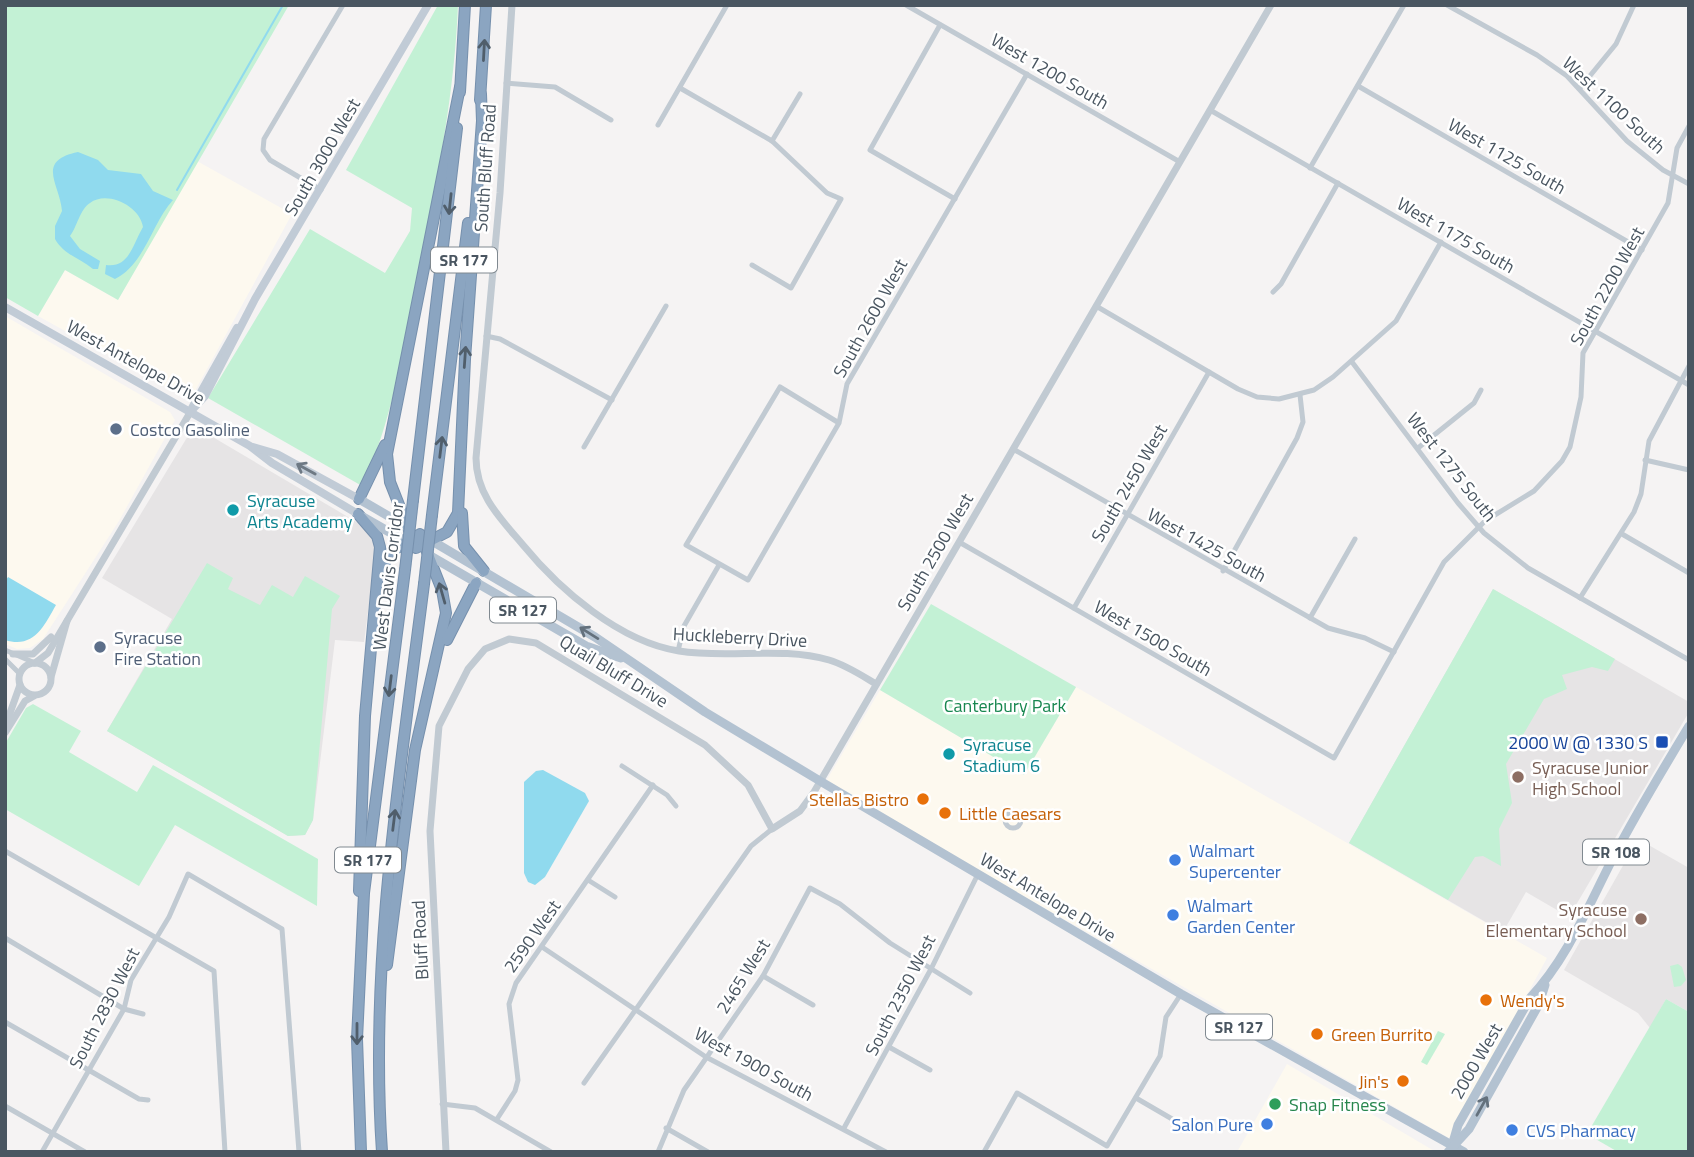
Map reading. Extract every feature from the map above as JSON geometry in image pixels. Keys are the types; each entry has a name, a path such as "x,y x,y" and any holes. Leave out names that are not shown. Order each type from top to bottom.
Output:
{"highway":[{"name":"West Davis Corridor","path":"361,1152 358,1002 364,893 442,268 460,88 465,5"},
{"name":"West Davis Corridor","path":"382,1152 379,1010 390,856 473,184 486,5"},
{"path":"359,499 378,464 390,431 460,88"},
{"path":"481,94 482,121 465,359 460,499 463,540 484,571"},
{"path":"379,1010 415,750 446,613 442,590 388,473 390,431"},
{"path":"378,579 385,558 453,526 460,499"},
{"path":"358,514 379,544 363,749 356,973 358,1002"},
{"path":"432,680 452,629 476,583"}],"main road":[{"name":"South 3000 West","path":"191,411 198,392 242,323 428,5"},
{"name":"West Antelope Drive","path":"5,307 191,411 358,514 484,571 585,630 622,658 820,781 1450,1149 1464,1152"},
{"name":"West Antelope Drive","path":"250,446 277,454 359,499 476,583 586,646 622,658"},
{"name":"2000 West","path":"1450,1149 1469,1129 1539,1004 1547,981 1621,843 1689,726"}],"street":[{"path":"321,190 270,160 262,150 264,139 343,5"},
{"name":"South Bluff Road","path":"476,458 500,193 512,5"},
{"path":"659,125 727,5"},
{"name":"West 1200 South","path":"906,5 1180,162"},
{"name":"South 2500 West","path":"584,1083 751,846 800,811 820,781 1271,5"},
{"path":"1310,167 1404,5"},
{"name":"West 1100 South","path":"1447,5 1537,55 1580,88 1627,141 1689,184"},
{"path":"1580,88 1616,44 1634,5"},
{"path":"940,25 870,150 955,199"},
{"name":"South 2600 West","path":"719,565 748,580 839,423 847,384 1027,74"},
{"path":"506,83 555,87 611,120"},
{"name":"West 1125 South","path":"1357,86 1642,250"},
{"path":"680,88 772,141 827,193 841,200 791,288 752,265"},
{"path":"772,141 800,94"},
{"name":"West 1175 South","path":"1210,110 1689,385"},
{"name":"South 2200 West","path":"1334,758 1444,562 1479,526 1534,491 1562,461 1575,431 1581,397 1583,353 1668,203 1677,148 1689,126"},
{"path":"1273,292 1281,284 1338,183"},
{"path":"1096,306 1257,397 1279,400 1314,390 1352,362 1395,321 1441,242"},
{"path":"584,447 666,306"},
{"path":"486,336 506,342 612,400"},
{"name":"West 1275 South","path":"1352,362 1479,526 1528,568 1689,660"},
{"path":"1580,598 1622,534 1641,494 1649,441 1689,366"},
{"name":"South 2450 West","path":"1074,608 1209,372"},
{"path":"678,651 684,626 719,565 686,545 780,387 839,423"},
{"path":"1418,448 1474,403 1481,390"},
{"path":"1223,571 1297,438 1303,422 1300,396"},
{"name":"South 3000 West","path":"51,677 68,621 191,411"},
{"name":"West 1425 South","path":"1013,449 1223,571 1328,628 1366,638 1394,652"},
{"name":"Huckleberry Drive","path":"476,458 480,484 489,505 553,580 583,604 640,639 678,651 816,657 838,663 876,684"},
{"path":"1645,460 1689,470"},
{"path":"1622,534 1689,573"},
{"path":"1310,618 1355,539"},
{"name":"West 1500 South","path":"959,542 1334,758"},
{"name":"South 3000 West","path":"35,663 48,653 59,629 68,621"},
{"path":"8,654 24,656 39,651 59,629"},
{"name":"Quail Bluff Drive","path":"439,726 450,699 480,653 504,640 530,641 705,745 748,785 772,829"},
{"path":"5,733 25,701 49,687 51,677 47,668 8,654"},
{"path":"5,727 20,684 20,674 8,654"},
{"path":"20,674 26,666 35,663"},
{"path":"20,684 26,692 36,695"},
{"name":"Bluff Road","path":"439,726 430,831 446,1152"},
{"path":"622,766 653,785 676,806"},
{"name":"2590 West","path":"496,1119 515,1091 518,1080 511,993 653,785"},
{"path":"5,851 214,971 225,1152"},
{"name":"South 2830 West","path":"42,1152 124,1009 131,980 188,874 282,929 299,1152"},
{"name":"South 2350 West","path":"844,1128 931,969 978,874"},
{"path":"588,880 615,897"},
{"name":"2465 West","path":"658,1152 684,1090 763,976 810,888 840,904 890,943 931,969"},
{"path":"5,938 124,1009 143,1014"},
{"name":"West 1900 South","path":"542,947 706,1057 886,1152"},
{"path":"931,969 970,993"},
{"path":"763,976 813,1005"},
{"path":"984,1152 1017,1093 1107,1146 1160,1056 1166,1017 1181,994"},
{"path":"5,1022 139,1099 148,1100"},
{"path":"889,1047 930,1070"},
{"path":"1136,1098 1191,1130"},
{"path":"442,1104 463,1104 496,1119 551,1152"},
{"path":"5,1106 85,1152"},
{"path":"666,1128 708,1152"}],"shaded area":[{"path":"197,161 292,214 190,400 38,316 65,270 118,300"},
{"path":"5,316 170,412 175,420 119,521 43,639 30,648 17,649 5,644"},
{"path":"194,426 365,527 373,536 376,551 364,642 335,640 313,820 305,835 288,836 107,731 172,619 102,578"},
{"name":"Syracuse Junior High School","path":"1493,589 1689,702 1689,712 1569,917 1526,892 1503,932 1349,843"},
{"path":"1076,687 1547,958 1449,1138 825,783 880,690 1024,775"},
{"name":"Syracuse Elementary School","path":"1638,839 1689,868 1689,1012 1666,999 1650,1028 1638,1013 1564,970"},
{"path":"1287,1064 1436,1152 1237,1152"}],"green space":[{"path":"5,5 289,5 118,300 65,270 38,316 5,297"},
{"path":"438,5 458,5 443,146 395,387 381,437 362,486 208,398 310,229 385,273 410,231 412,208 346,170"},
{"path":"207,563 233,578 228,589 260,605 272,585 293,597 305,576 340,596 332,609 313,820 305,835 288,836 107,731"},
{"path":"1493,589 1615,659 1608,671 1592,667 1562,675 1567,689 1544,699 1506,764 1512,803 1499,829 1501,866 1483,856 1475,857 1448,900 1349,843"},
{"name":"Canterbury Park","path":"931,604 1076,687 1024,775 880,690"},
{"path":"33,704 81,731 69,752 137,792 153,765 318,859 317,906 175,825 139,886 5,809 5,744 26,708"},
{"path":"1678,964 1682,967 1686,980 1681,986 1674,987 1670,966"},
{"path":"1666,999 1689,1012 1689,1152 1618,1152 1587,1134"},
{"path":"1438,1031 1445,1034 1427,1065 1421,1062"}],"water":[{"path":"78,152 98,160 108,170 141,174 153,191 173,200 134,264 115,279 105,274 106,265 114,265 125,259 143,227 136,213 122,202 105,198 90,203 70,236 80,249 100,261 98,269 93,269 68,253 55,239 55,226 62,211 53,175 54,168 57,161"},
{"path":"8,577 56,605 37,634 24,641 5,640 5,582"},
{"path":"543,770 585,793 589,801 545,877 535,885 528,882 524,873 524,782 536,771"}],"waterway":[{"path":"177,190 283,5"}],"place":[{"name":"Costco Gasoline","path":"116,429"},
{"name":"Syracuse Arts Academy","path":"233,510"},
{"name":"Syracuse Fire Station","path":"100,647"},
{"name":"2000 W @ 1330 S","path":"1662,742"},
{"name":"Syracuse Stadium 6","path":"949,754"},
{"name":"Syracuse Junior High School","path":"1518,777"},
{"name":"Stellas Bistro","path":"923,799"},
{"name":"Little Caesars","path":"945,813"},
{"name":"Walmart Supercenter","path":"1175,860"},
{"name":"Walmart Garden Center","path":"1173,915"},
{"name":"Syracuse Elementary School","path":"1641,919"},
{"name":"Wendy's","path":"1486,1000"},
{"name":"Green Burrito","path":"1317,1034"},
{"name":"Jin's","path":"1403,1081"},
{"name":"Snap Fitness","path":"1275,1104"},
{"name":"Salon Pure","path":"1267,1124"},
{"name":"CVS Pharmacy","path":"1512,1130"}]}
